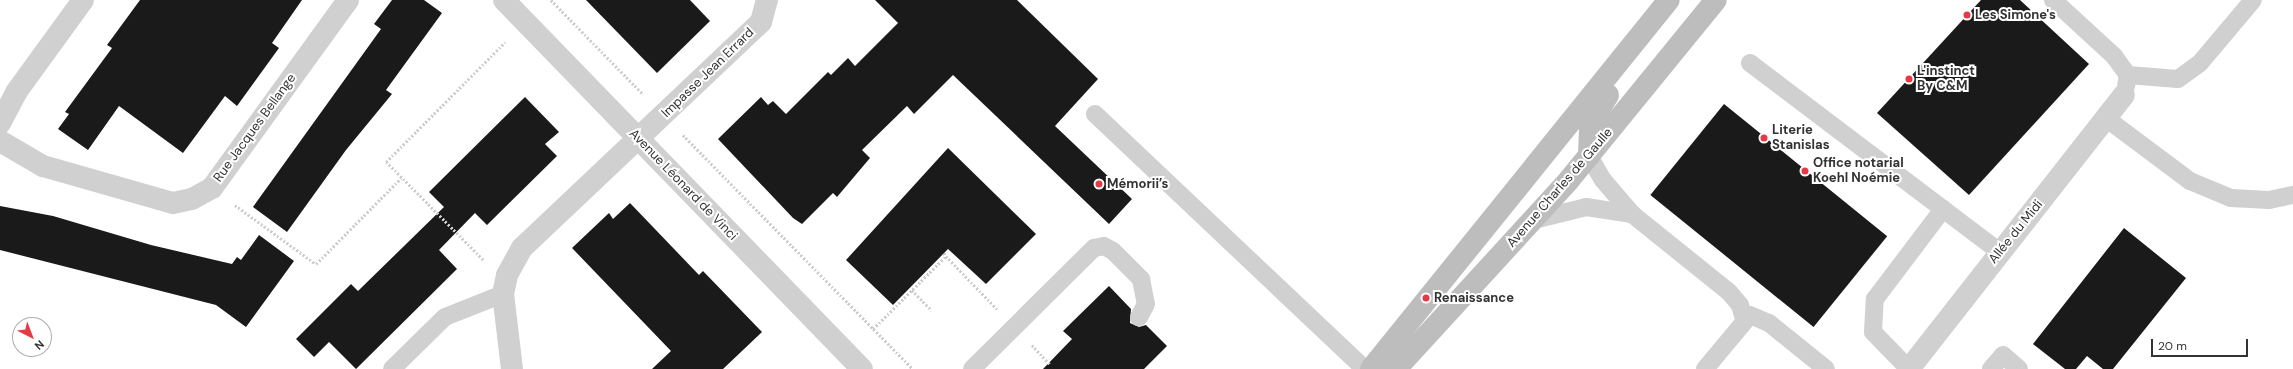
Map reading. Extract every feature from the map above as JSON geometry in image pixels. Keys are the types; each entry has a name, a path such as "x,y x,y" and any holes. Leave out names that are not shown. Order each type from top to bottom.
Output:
{"main road":[{"path":"1371,369 1669,0"},
{"path":"1589,156 1590,124 1600,105 1669,21 1674,0"},
{"name":"Avenue Charles de Gaulle","path":"1396,369 1534,220 1589,156 1716,0"}],"street":[{"path":"0,123 17,91 83,0"},
{"name":"Rue Jacques Bellange","path":"0,141 43,166 172,203 192,199 212,188 348,0"},
{"name":"Avenue Léonard de Vinci","path":"504,0 862,369"},
{"name":"Impasse Jean Errard","path":"505,284 522,248 639,140 761,22 767,0"},
{"name":"Allée du Midi","path":"1909,369 2000,252 2107,119 2126,85"},
{"path":"505,284 512,369"}],"lane":[{"path":"2053,0 2114,56 2126,85 2178,79 2200,63 2253,0"},
{"path":"1750,63 2000,252"},
{"path":"1095,114 1365,369"},
{"path":"2107,119 2190,181 2231,198 2269,200 2293,194"},
{"path":"1589,156 1603,180 1632,214 1729,292 1740,305 1744,319"},
{"path":"1534,220 1586,207 1632,214"},
{"path":"1909,369 1873,332 1875,299 1943,209"},
{"path":"972,369 1094,248 1104,246 1141,279 1146,304 1138,317"},
{"path":"392,369 446,316 505,284"},
{"path":"1705,369 1744,319 1750,315 1760,318 1826,369"},
{"path":"1991,369 2002,355 2020,369"}],"path":[{"path":"551,0 912,369"},
{"path":"505,284 386,162 498,46 530,28"},
{"path":"212,188 316,264 401,178"},
{"path":"944,253 1050,364"},
{"path":"873,329 946,256"},
{"path":"912,290 931,310"}],"building":[{"path":"140,0 302,0 272,43 279,48 237,106 225,96 183,153 119,106 88,150 58,129 69,114 65,112 112,48 107,45"},
{"path":"392,0 424,0 442,13 386,90 392,94 346,150 287,232 253,207 381,29 374,24"},
{"path":"586,0 690,0 710,21 657,73"},
{"path":"875,0 1017,0 1098,79 1055,126 1132,199 1109,224 953,75 914,114 907,106 862,150 870,158 837,197 833,193 802,224 793,218 718,139 761,97 768,105 773,101 786,114 828,72 831,75 848,58 855,66 898,23"},
{"path":"1981,0 2020,0 2089,64 1969,195 1877,113"},
{"path":"525,97 559,132 545,144 557,156 487,225 475,213 439,250 457,269 356,369 329,342 314,357 296,339 351,284 358,291 444,207 429,192"},
{"path":"1724,104 1887,236 1814,327 1650,195"},
{"path":"948,148 1036,234 986,284 948,249 893,305 846,260"},
{"path":"630,203 699,275 703,271 762,332 723,369 652,369 671,351 572,248 609,213 613,219"},
{"path":"0,206 53,216 151,245 232,264 237,257 241,260 259,235 294,261 246,327 216,305 0,250"},
{"path":"2124,228 2186,278 2113,369 2103,369 2087,356 2076,369 2065,369 2033,344"},
{"path":"1109,286 1131,309 1130,323 1139,327 1146,325 1167,346 1144,369 1043,369 1072,339 1063,331"}],"place":[{"name":"Les Simone's","path":"1967,15"},
{"name":"L'instinct By C&M","path":"1909,79"},
{"name":"Literie Stanislas","path":"1764,138"},
{"name":"Office notarial Koehl Noémie","path":"1805,171"},
{"name":"Mémorii’s","path":"1099,184"},
{"name":"Renaissance","path":"1426,298"}]}
